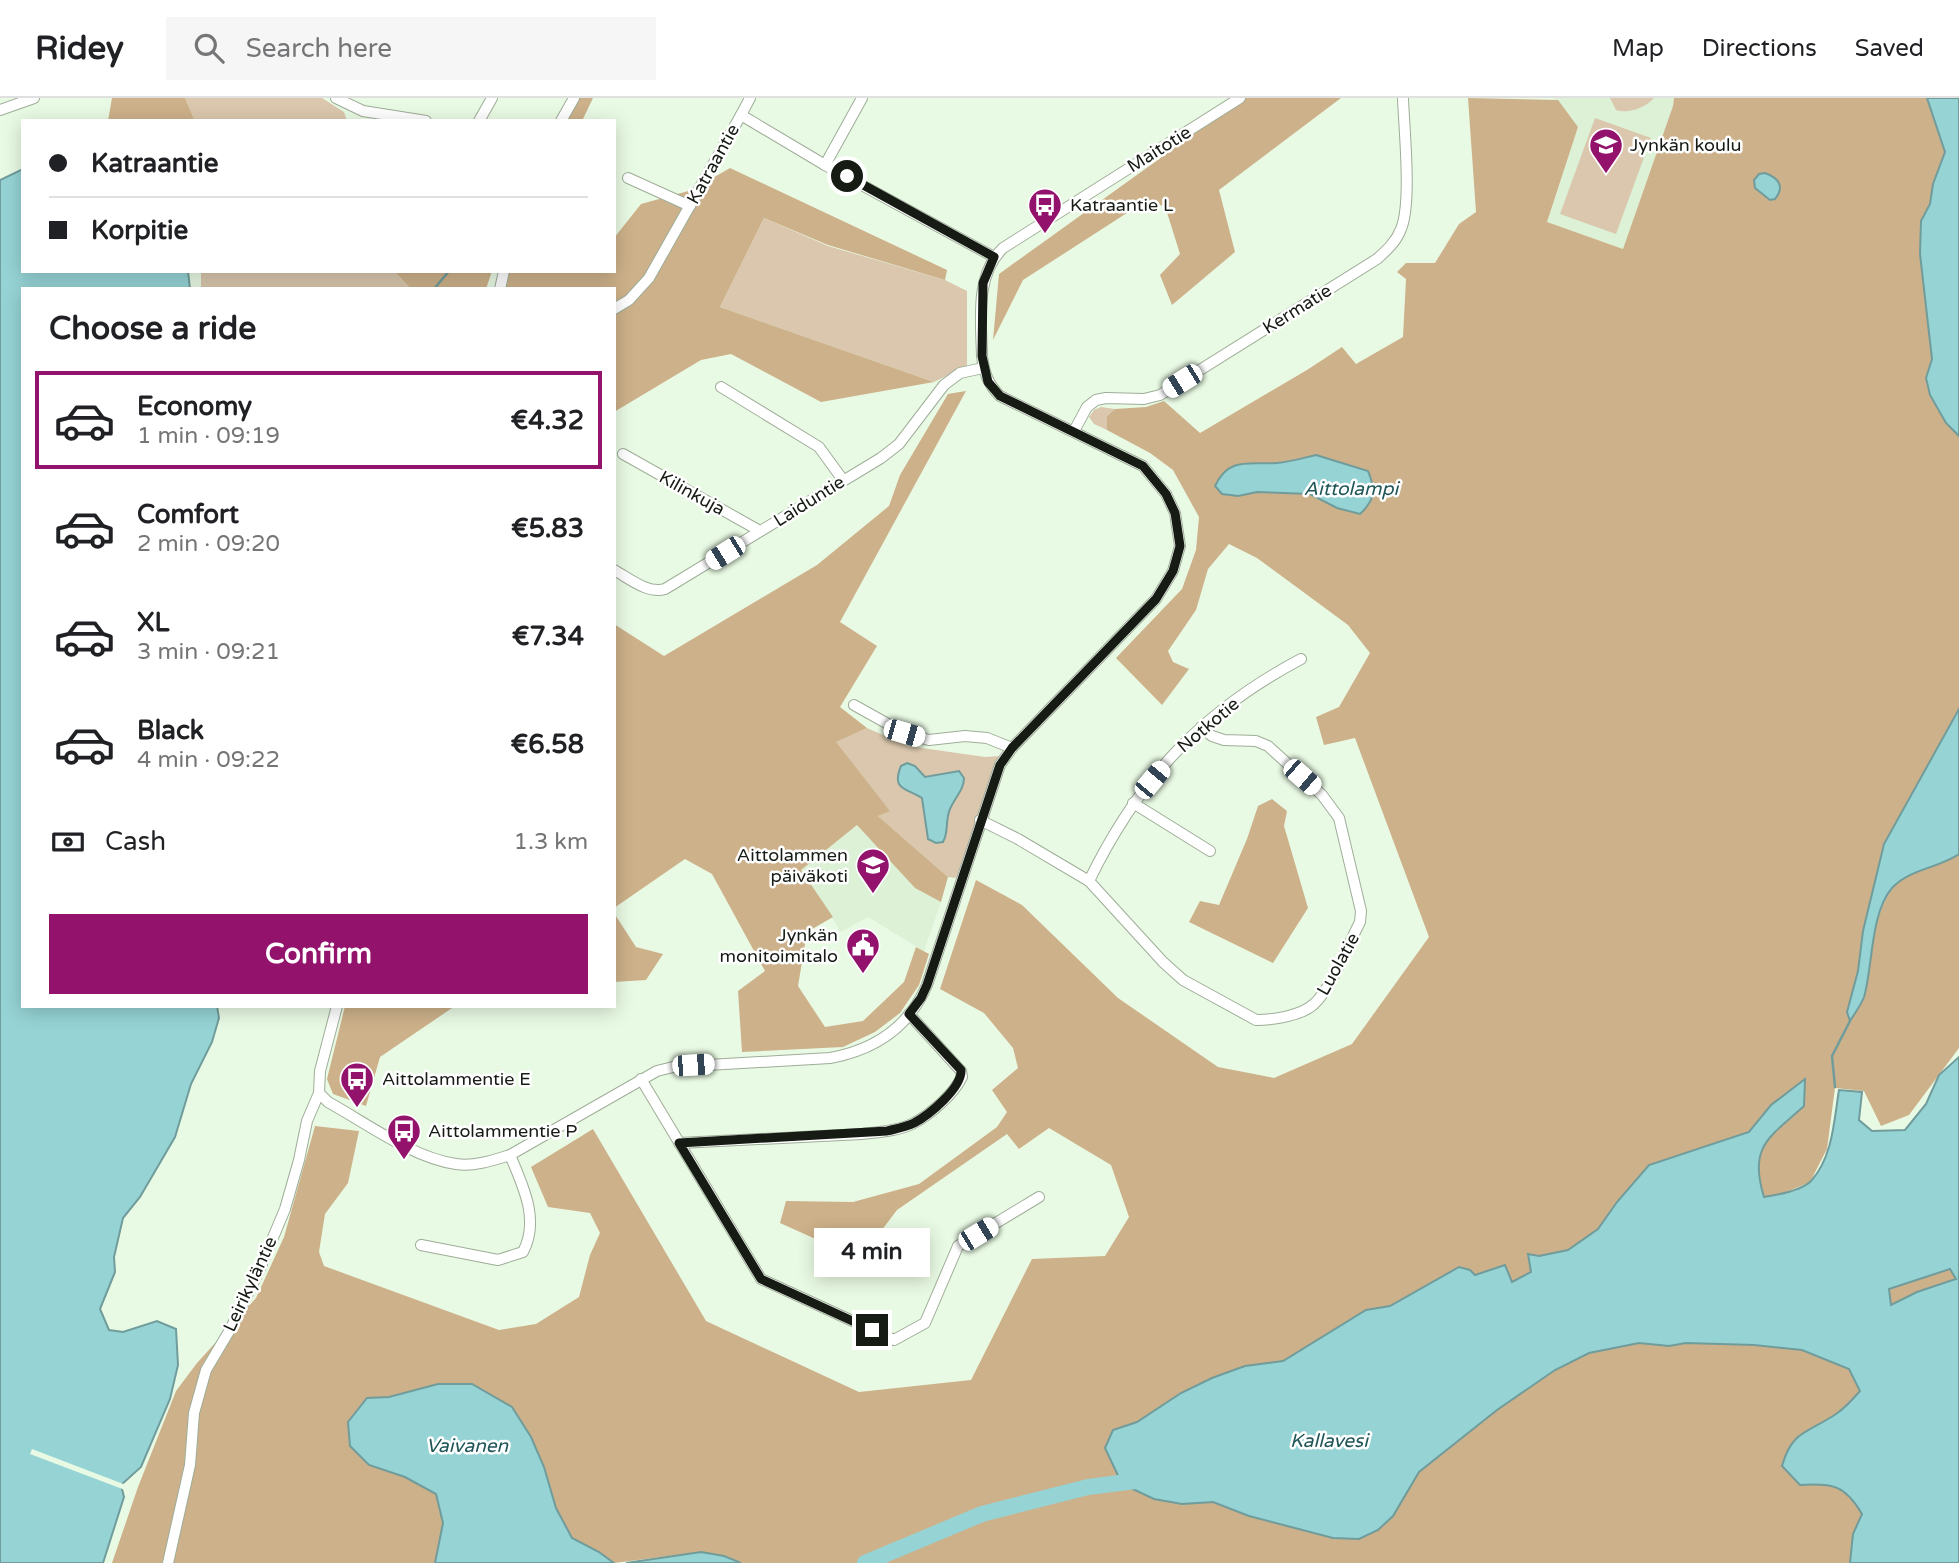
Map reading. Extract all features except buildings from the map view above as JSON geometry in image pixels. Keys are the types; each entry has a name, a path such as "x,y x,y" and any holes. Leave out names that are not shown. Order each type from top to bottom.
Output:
{"street":[{"path":"0,110 34,98"},
{"path":"480,119 492,98"},
{"path":"562,119 574,98"},
{"path":"741,115 750,98"},
{"path":"825,165 862,98"},
{"name":"Maitotie","path":"994,257 1003,248 1240,98"},
{"name":"Kermatie","path":"1074,431 1087,407 1096,400 1144,399 1160,395 1377,259 1392,246 1402,228 1406,203 1403,98"},
{"path":"341,99 363,111 413,119"},
{"name":"Katraantie","path":"616,308 629,300 649,278 741,115 825,165 994,257"},
{"path":"628,178 690,206"},
{"path":"319,1093 328,1102 409,1148 433,1158 458,1165 488,1162 510,1155 641,1079 673,1066 830,1058 854,1054 873,1046 909,1014 927,985 1000,765 1012,748 1156,599 1173,571 1180,546 1175,513 1166,494 1143,466 1000,396 988,382 983,368 981,320 983,283 994,257"},
{"name":"Laiduntie","path":"616,571 656,592 665,589 881,458 899,444 944,385 960,373 983,368"},
{"path":"721,387 819,447 843,480"},
{"name":"Kilinkuja","path":"623,454 760,531"},
{"name":"Notkotie","path":"1089,881 1108,843 1133,803 1179,747 1223,708 1301,659"},
{"path":"853,705 904,733 929,740 965,736 987,738 1012,748"},
{"name":"Luolatie","path":"980,820 1089,881 1163,962 1183,980 1256,1020 1267,1020 1307,1010 1317,1002 1360,922 1361,911 1339,818 1322,795 1268,746 1256,741 1224,740 1212,736 1201,727"},
{"path":"1133,803 1210,851"},
{"name":"Leirikyläntie","path":"168,1563 190,1465 194,1413 206,1370 260,1271 285,1209 307,1121 319,1093 320,1070 336,1008"},
{"path":"679,1143 887,1131 912,1124 938,1105 962,1077 961,1070 909,1014"},
{"path":"641,1079 761,1279 894,1340 925,1323 958,1246 1039,1197"},
{"path":"421,1245 498,1260 523,1252 529,1242 531,1220 528,1199 510,1155"}],"shaded area":[{"path":"112,98 185,98 194,119 108,119"},
{"path":"185,98 322,98 344,112 346,119 194,119"},
{"path":"577,98 593,98 583,119 565,119"},
{"path":"1244,98 1341,98 1219,190 1235,252 1172,305 1160,275 1180,254 1165,206 1144,202 1023,280 993,340 999,274"},
{"path":"1468,98 1558,100 1578,127 1547,222 1623,249 1674,98 1927,98 1945,152 1933,184 1930,204 1921,221 1920,254 1932,359 1926,378 1946,423 1959,436 1959,709 1884,844 1847,1012 1863,1000 1880,914 1896,885 1908,875 1959,854 1959,1048 1909,1115 1881,1126 1864,1091 1835,1088 1827,1149 1810,1182 1782,1194 1763,1198 1757,1171 1764,1143 1804,1106 1805,1080 1771,1105 1749,1132 1649,1165 1598,1229 1568,1250 1539,1256 1531,1272 1511,1282 1505,1266 1474,1276 1459,1267 1390,1306 1365,1310 1283,1361 1245,1366 1212,1378 1181,1393 1137,1422 1113,1430 1182,1504 1213,1502 1249,1516 1333,1538 1359,1539 1393,1516 1419,1472 1497,1410 1555,1370 1589,1353 1639,1343 1669,1346 1686,1343 1754,1345 1802,1350 1849,1369 1860,1391 1839,1412 1796,1438 1782,1466 1800,1485 1837,1488 1856,1504 1862,1514 1853,1534 1850,1563 741,1563 724,1556 701,1552 614,1563 572,1538 556,1508 544,1467 472,1384 438,1384 389,1397 367,1398 369,1464 405,1477 436,1494 443,1523 435,1563 112,1563 138,1487 176,1391 197,1363 256,1298 284,1237 315,1126 359,1131 348,1183 325,1214 319,1252 324,1266 499,1330 536,1324 579,1297 590,1255 600,1233 590,1213 548,1207 531,1167 593,1129 706,1321 859,1392 971,1380 1032,1259 1105,1256 1129,1217 1111,1165 1049,1128 1019,1149 1007,1134 897,1210 860,1259 780,1223 786,1201 853,1202 919,1184 997,1127 1007,1112 992,1090 1018,1068 1013,1048 984,1013 940,989 976,880 1022,905 1118,998 1218,1067 1274,1078 1352,1044 1429,937 1355,738 1324,745 1316,717 1339,707 1370,653 1348,625 1257,558 1229,544 1208,569 1196,610 1168,651 1173,662 1189,669 1162,705 1116,658 1182,589 1196,550 1199,517 1173,470 1150,453 1107,430 1107,416 1115,409 1146,407 1164,401 1200,433 1342,347 1356,364 1403,337 1406,279 1397,272 1406,263 1435,263 1459,224 1476,212","holes":["1316,455 1368,471 1337,508 1310,494 1257,492 1254,463 1278,463"]},
{"name":"Jynkän koulu","path":"1554,98 1674,98 1623,249 1547,222 1578,127"},
{"path":"1610,98 1654,98 1641,107 1626,111 1616,110"},
{"path":"1595,118 1651,138 1616,234 1560,214"},
{"path":"730,168 947,270 945,280 828,245 764,218 720,307 934,382 821,402 731,354 701,360 616,411 616,287 503,287 506,273 616,273 616,235 641,204 692,190"},
{"path":"764,218 828,246 945,280 967,291 967,366 934,382 720,307"},
{"path":"201,273 396,273 409,287 201,287"},
{"path":"396,273 491,273 487,287 409,287"},
{"path":"966,391 840,622 877,646 840,707 867,728 836,742 890,811 878,816 948,877 941,902 915,888 857,825 801,870 833,917 807,932 798,986 825,1027 863,1021 904,982 916,947 929,954 919,985 900,1013 875,1032 843,1047 742,1052 738,991 765,971 712,874 685,859 616,907 616,625 664,656 817,565 889,506 900,475 948,394"},
{"path":"1101,407 1115,409 1107,416 1107,430 1094,424 1089,417 1094,410"},
{"path":"867,728 908,746 985,757 1000,756 956,878 948,877 878,816 889,810 835,742"},
{"path":"1272,799 1287,811 1284,826 1308,908 1273,963 1189,922 1200,901 1219,905 1258,806"},
{"name":"Aittolammen päiväkoti","path":"857,825 915,888 941,902 924,951 868,917 841,932 801,870"},
{"path":"616,916 636,947 663,954 646,980 616,982"},
{"path":"345,1008 452,1008 380,1057 366,1106 333,1094 327,1079"},
{"path":"1950,1269 1956,1279 1917,1292 1891,1305 1888,1289"}],"water":[{"path":"1927,98 1959,98 1959,436 1946,423 1930,395 1926,378 1932,359 1920,254 1921,221 1930,204 1933,184 1945,152"},
{"path":"21,170 21,273 188,273 190,287 21,287 21,1008 217,1008 219,1018 212,1042 191,1084 175,1137 140,1197 123,1218 114,1257 115,1272 100,1309 109,1330 123,1332 157,1321 176,1329 178,1365 170,1399 141,1467 121,1485 124,1497 103,1563 0,1563 0,180"},
{"path":"1765,173 1779,183 1780,191 1775,199 1770,200 1755,188 1754,180 1759,174"},
{"name":"Aittolampi","path":"1316,455 1368,471 1373,494 1360,514 1337,508 1310,494 1257,492 1238,496 1222,494 1215,486 1221,476 1234,466 1282,462"},
{"path":"1959,709 1959,854 1907,877 1892,888 1885,899 1876,926 1864,997 1850,1021 1847,1012 1884,844"},
{"path":"907,763 915,766 925,777 959,771 964,778 949,813 943,842 936,843 928,839 922,798 899,784 901,766"},
{"name":"Kallavesi","path":"1959,1057 1959,1563 1850,1563 1853,1534 1862,1514 1856,1504 1837,1488 1800,1485 1782,1466 1796,1439 1839,1412 1860,1391 1849,1369 1802,1350 1754,1345 1686,1343 1669,1346 1639,1343 1589,1353 1555,1370 1497,1410 1419,1472 1393,1516 1378,1530 1359,1539 1333,1538 1249,1516 1213,1502 1182,1504 1154,1499 1122,1484 1105,1448 1113,1430 1137,1422 1181,1393 1212,1378 1245,1366 1283,1361 1366,1310 1390,1306 1459,1267 1470,1270 1475,1275 1505,1265 1512,1282 1531,1272 1528,1254 1539,1256 1568,1250 1598,1229 1649,1165 1749,1132 1771,1105 1805,1079 1804,1106 1772,1135 1761,1154 1759,1166 1764,1197 1789,1192 1811,1181 1828,1150 1839,1090 1862,1092 1859,1120 1872,1131 1905,1130 1926,1104 1939,1075","holes":["1950,1269 1956,1279 1917,1292 1891,1305 1889,1289"]},
{"name":"Vaivanen","path":"438,1384 472,1384 512,1407 531,1437 544,1467 556,1508 572,1538 614,1563 435,1563 443,1523 436,1494 405,1477 369,1465 350,1446 348,1422 367,1398 389,1397"},
{"path":"701,1552 724,1556 741,1563 626,1563"}],"pier":[{"path":"32,1449 126,1485 125,1490 30,1454"}],"waterway":[{"path":"436,287 447,273"},
{"path":"1835,1087 1832,1056 1850,1021"},
{"path":"865,1563 982,1514 1088,1487 1143,1480"}],"place":[{"name":"Jynkän koulu","path":"1606,175"},
{"name":"Katraantie L","path":"1045,235"},
{"name":"Aittolammen päiväkoti","path":"873,895"},
{"name":"Jynkän monitoimitalo","path":"863,975"},
{"name":"Aittolammentie E","path":"357,1109"},
{"name":"Aittolammentie P","path":"404,1161"}],"route":[{"path":"847,176 994,257 983,283 981,320 983,368 988,382 1000,396 1143,466 1166,494 1175,513 1180,546 1173,571 1156,599 1012,748 1000,765 993,782 927,985 909,1014 961,1070 959,1083 938,1105 912,1124 887,1131 679,1143 761,1279 872,1330"}]}
